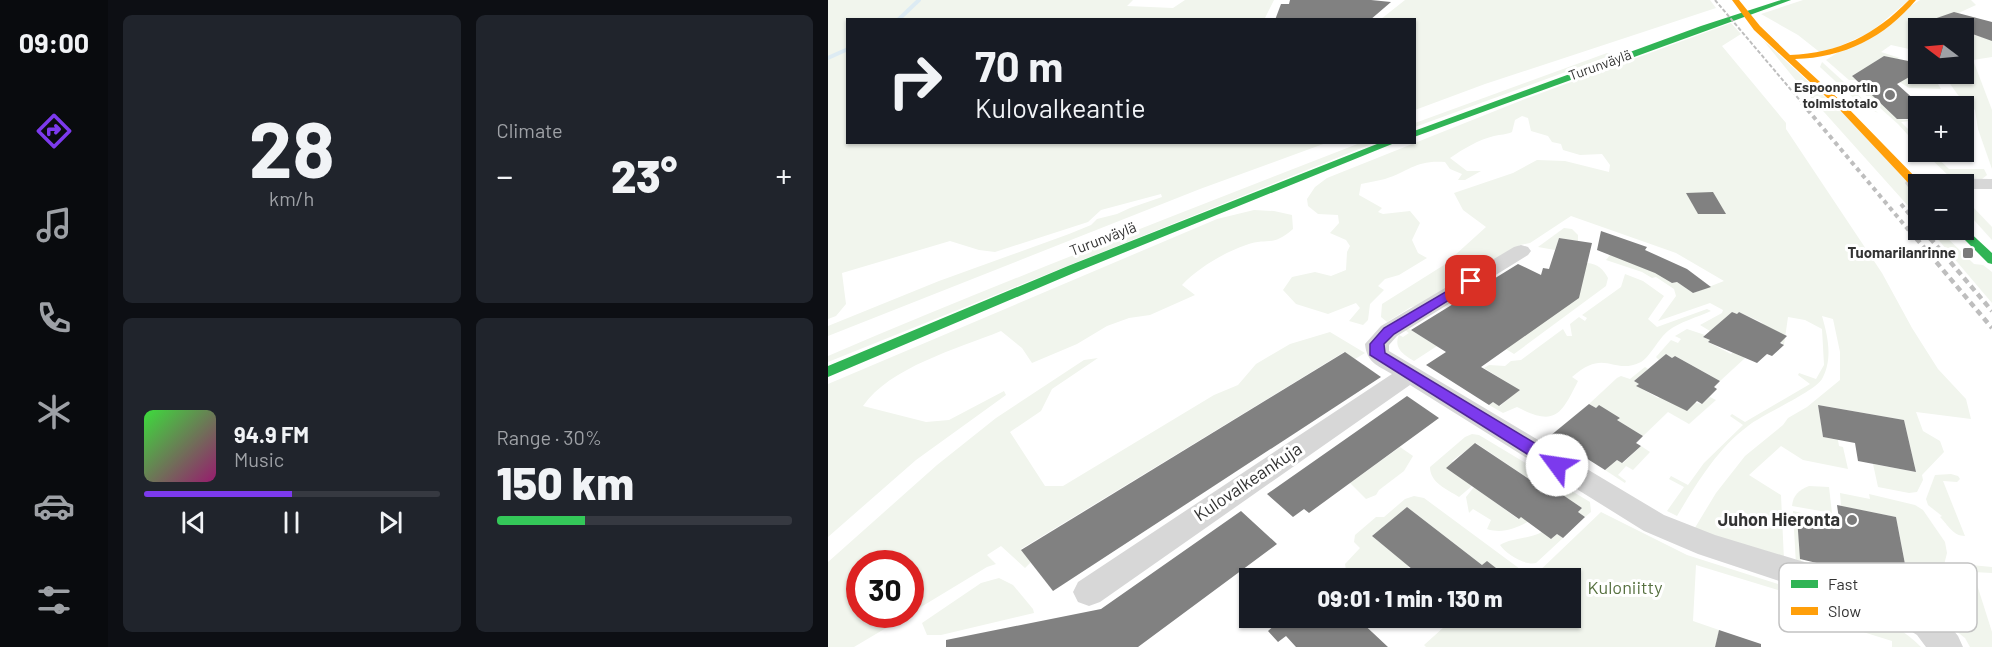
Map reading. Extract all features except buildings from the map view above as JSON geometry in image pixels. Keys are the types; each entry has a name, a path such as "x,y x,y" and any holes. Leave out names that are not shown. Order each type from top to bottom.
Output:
{"main road":[{"path":"1735,0 1754,21 1782,37 1806,57 1902,150"},
{"name":"Turunväylä","path":"1416,133 1700,23 1756,3 1788,0"},
{"path":"1790,57 1820,57 1848,48 1893,21 1913,0"},
{"path":"1754,21 1757,28 1917,174"},
{"name":"Turunväylä","path":"1564,64 1700,23"},
{"name":"Turunväylä","path":"828,372 1072,269 1387,144"},
{"path":"1974,230 1992,242"},
{"path":"1974,236 1992,260"}],"street":[{"path":"1974,183 1992,184"},
{"path":"1521,251 1381,338 1377,344 1378,355 1654,523 1709,545 1779,567"},
{"name":"Kulovalkeankuja","path":"1089,592 1408,375"},
{"path":"1934,632 1946,647"}],"green space":[{"path":"828,0 1133,0 1127,6 1173,8 1185,0 1274,0 1265,18 846,18 846,144 1323,144 1200,189 828,336 828,326 939,281 1069,234 1091,225 1097,219 1162,197 1161,194 1101,210 1088,222 995,252 979,250 950,241 842,273 846,304 836,316 828,319"},
{"path":"1405,0 1710,0 1716,8 1485,84 1416,110 1416,18 1382,18"},
{"path":"1803,0 1909,0 1871,32 1822,54 1798,35 1761,14"},
{"path":"1920,0 1971,0 1976,5 1948,18 1908,18 1908,49 1891,45 1881,52 1900,58 1884,56 1852,77 1861,80 1849,80 1826,60"},
{"path":"1731,23 1741,34 1722,46 1786,123 1786,129 1882,273 1938,369 1966,399 1971,419 1916,412 1923,431 1940,441 1944,452 1922,475 1923,480 1917,492 1909,493 1878,487 1873,464 1916,472 1904,420 1818,405 1823,437 1838,440 1839,446 1843,447 1848,469 1803,460 1781,446 1749,475 1781,495 1784,560 1693,531 1716,493 1745,456 1783,425 1788,418 1807,407 1840,380 1840,352 1833,319 1822,316 1828,340 1828,356 1822,379 1809,390 1755,421 1737,435 1708,467 1677,516 1667,511 1684,487 1669,479 1671,476 1688,485 1704,463 1743,425 1730,416 1732,414 1745,422 1810,384 1798,375 1799,373 1816,379 1824,365 1822,329 1805,320 1788,317 1784,345 1761,322 1739,312 1737,314 1732,312 1710,331 1700,325 1722,313 1723,310 1710,303 1658,321 1676,296 1674,289 1656,277 1652,278 1642,272 1606,260 1610,255 1651,268 1672,283 1677,282 1693,293 1724,281 1676,253 1571,216 1530,243 1520,245 1425,304 1411,307 1387,322 1381,317 1382,304 1444,265 1486,227 1463,210 1454,193 1513,173 1537,160 1565,161 1609,172 1610,165 1602,154 1580,155 1563,150 1561,144 1552,142 1548,136 1531,131 1528,118 1522,116 1515,120 1512,132 1482,140 1450,158 1467,171 1481,171 1465,180 1458,180 1462,174 1450,169 1445,162 1435,162 1419,164 1394,176 1361,184 1359,195 1382,208 1378,212 1383,214 1410,211 1420,223 1412,240 1418,253 1427,258 1399,275 1385,279 1378,286 1384,290 1370,304 1368,320 1363,325 1349,321 1360,308 1356,303 1328,314 1296,304 1283,290 1292,277 1315,272 1331,276 1346,270 1347,252 1350,246 1346,240 1330,233 1339,223 1338,215 1318,214 1308,206 1307,199 1315,187 1327,178 1525,99"},
{"path":"1974,35 1992,40 1992,57 1974,60"},
{"path":"1763,40 1849,119 1908,182 1908,206 1798,83"},
{"path":"1607,53 1612,55 1416,127 1416,123"},
{"path":"1822,62 1878,113 1859,103 1820,67"},
{"path":"1974,63 1992,110 1992,169 1978,129 1974,96 1958,95 1950,84 1974,84"},
{"path":"1902,78 1908,78 1908,84 1938,84 1941,89 1909,88 1898,81"},
{"path":"1851,82 1858,82 1907,119 1898,120 1908,120 1901,122 1908,129 1908,135"},
{"path":"1357,144 1372,144 828,362 828,356 1160,221"},
{"path":"1934,162 1942,162 1949,169 1984,169 1987,175 1982,179 1974,179 1974,174 1947,174"},
{"path":"1974,208 1992,227 1992,240 1974,220"},
{"path":"1254,210 1292,215 1293,229 1274,240 1237,248 1203,267 1182,285 1195,295 1150,315 1129,318 1107,326 1077,344 1032,363 1022,348 1001,331 945,352 890,380 863,406 926,422 949,420 1004,391 1006,395 916,460 828,537 828,384 1217,219"},
{"path":"1564,228 1572,229 1578,235 1578,241 1559,238 1555,250 1538,247"},
{"path":"1938,240 1949,240 1974,264 1983,265 1992,272 1992,303"},
{"path":"1587,263 1597,266 1604,272 1608,278 1606,286 1514,354 1501,346"},
{"path":"1625,274 1643,281 1664,296 1648,319 1657,327 1707,309 1711,311 1672,328 1641,362 1623,366 1601,363 1584,368 1572,377 1578,381 1567,402 1549,417 1530,413 1517,407 1503,413 1489,405 1493,402 1500,406 1519,390 1484,368 1489,365 1505,366 1511,361 1521,360 1563,329 1567,336 1572,336 1570,324 1579,317 1585,321 1587,318 1582,315 1621,287"},
{"path":"1409,329 1437,346 1414,361 1403,354 1397,344 1399,335 1403,337 1409,333 1405,330"},
{"path":"1687,329 1705,335 1703,337 1710,340 1708,342 1731,354 1733,352 1745,358 1720,381 1675,356 1672,358 1666,354 1659,360 1656,357 1671,340 1678,343 1681,339 1675,336"},
{"path":"1330,332 1365,353 1355,359 1344,352 1021,549 1031,562 1025,568 1001,546 987,555 996,564 987,567 924,605 924,550 846,550 846,628 886,628 854,647 828,647 828,562 937,465 996,418 1084,360 1098,358 1052,389 1041,411 1010,432 1045,486 1063,486 1214,395 1238,385 1256,364 1290,344"},
{"path":"1645,367 1648,369 1634,381 1639,384 1637,386 1658,398 1661,396 1702,404 1710,397 1716,400 1689,424 1668,412 1643,436 1617,420 1620,418 1599,406 1596,408 1589,404 1617,378 1621,376 1630,379"},
{"path":"1472,434 1479,435 1590,502 1591,512 1585,517 1578,512 1582,508 1561,494 1556,497 1476,443 1452,461 1472,486 1459,497 1445,488 1433,477 1430,467 1465,437"},
{"path":"1641,446 1650,452 1633,470 1626,466 1618,475 1626,481 1625,483 1605,470 1617,460 1623,463"},
{"path":"1400,447 1413,456 1404,471 1379,490 1376,495 1366,499 1350,483"},
{"path":"1951,474 1960,479 1957,482 1943,481 1965,536 1951,529 1940,517 1942,516 1928,505 1926,499 1935,475"},
{"path":"1809,486 1829,487 1832,513 1792,506 1797,493"},
{"path":"1474,487 1518,519 1527,512 1535,518 1518,527 1506,530 1487,529 1491,520 1473,509 1469,513 1466,497"},
{"path":"1840,493 1870,499 1869,494 1915,505 1923,510 1945,542 1947,553 1944,563 1905,563 1896,517 1841,506"},
{"name":"Kuloniitty","path":"1414,496 1424,498 1519,568 1488,568 1482,565 1407,507 1372,536 1409,566 1407,568 1346,568 1345,564 1360,548 1354,542 1355,535 1376,517 1384,517 1405,499"},
{"path":"1793,511 1833,520 1833,525 1797,517 1801,561 1810,563 1796,563"},
{"name":"Kuloniitty","path":"1601,512 1687,555 1778,584 1778,590 1696,565 1693,621 1719,630 1715,647 1426,647 1424,645 1443,628 1581,628 1581,568 1542,568"},
{"path":"1542,532 1551,539 1557,534 1563,538 1536,563 1527,563 1516,558 1500,545 1509,541"},
{"path":"1977,566 1992,567 1992,573 1977,572"},
{"path":"999,578 1013,585 1034,613 941,635 927,635 924,622 981,583"},
{"path":"1977,585 1992,632 1992,647 1970,647 1965,638 1957,632 1977,632"},
{"path":"1863,632 1903,632 1921,647 1892,647 1892,641"}],"waterway":[{"path":"900,18 919,0"},
{"path":"828,58 846,50"}],"railway":[{"path":"1715,0 1803,104"},
{"path":"1802,103 1908,229"},
{"path":"1901,204 1908,213"},
{"path":"1918,240 1992,328"},
{"path":"1932,240 1992,311"}],"traffic: fast":[{"path":"1416,133 1704,28 1788,0"},
{"path":"828,372 1072,269 1387,144"},
{"path":"1971,240 1992,260"}],"traffic: slow":[{"path":"1735,0 1757,28 1841,106 1908,176"},
{"path":"1789,57 1825,54 1857,43 1886,25 1913,0"}],"place":[{"name":"Espoonportin toimistotalo","path":"1890,95"},
{"name":"Tuomarilanrinne","path":"1968,253"},
{"name":"Juhon Hieronta","path":"1852,520"}],"route":[{"path":"1471,281 1389,331 1377,344 1378,355 1557,465"}]}
